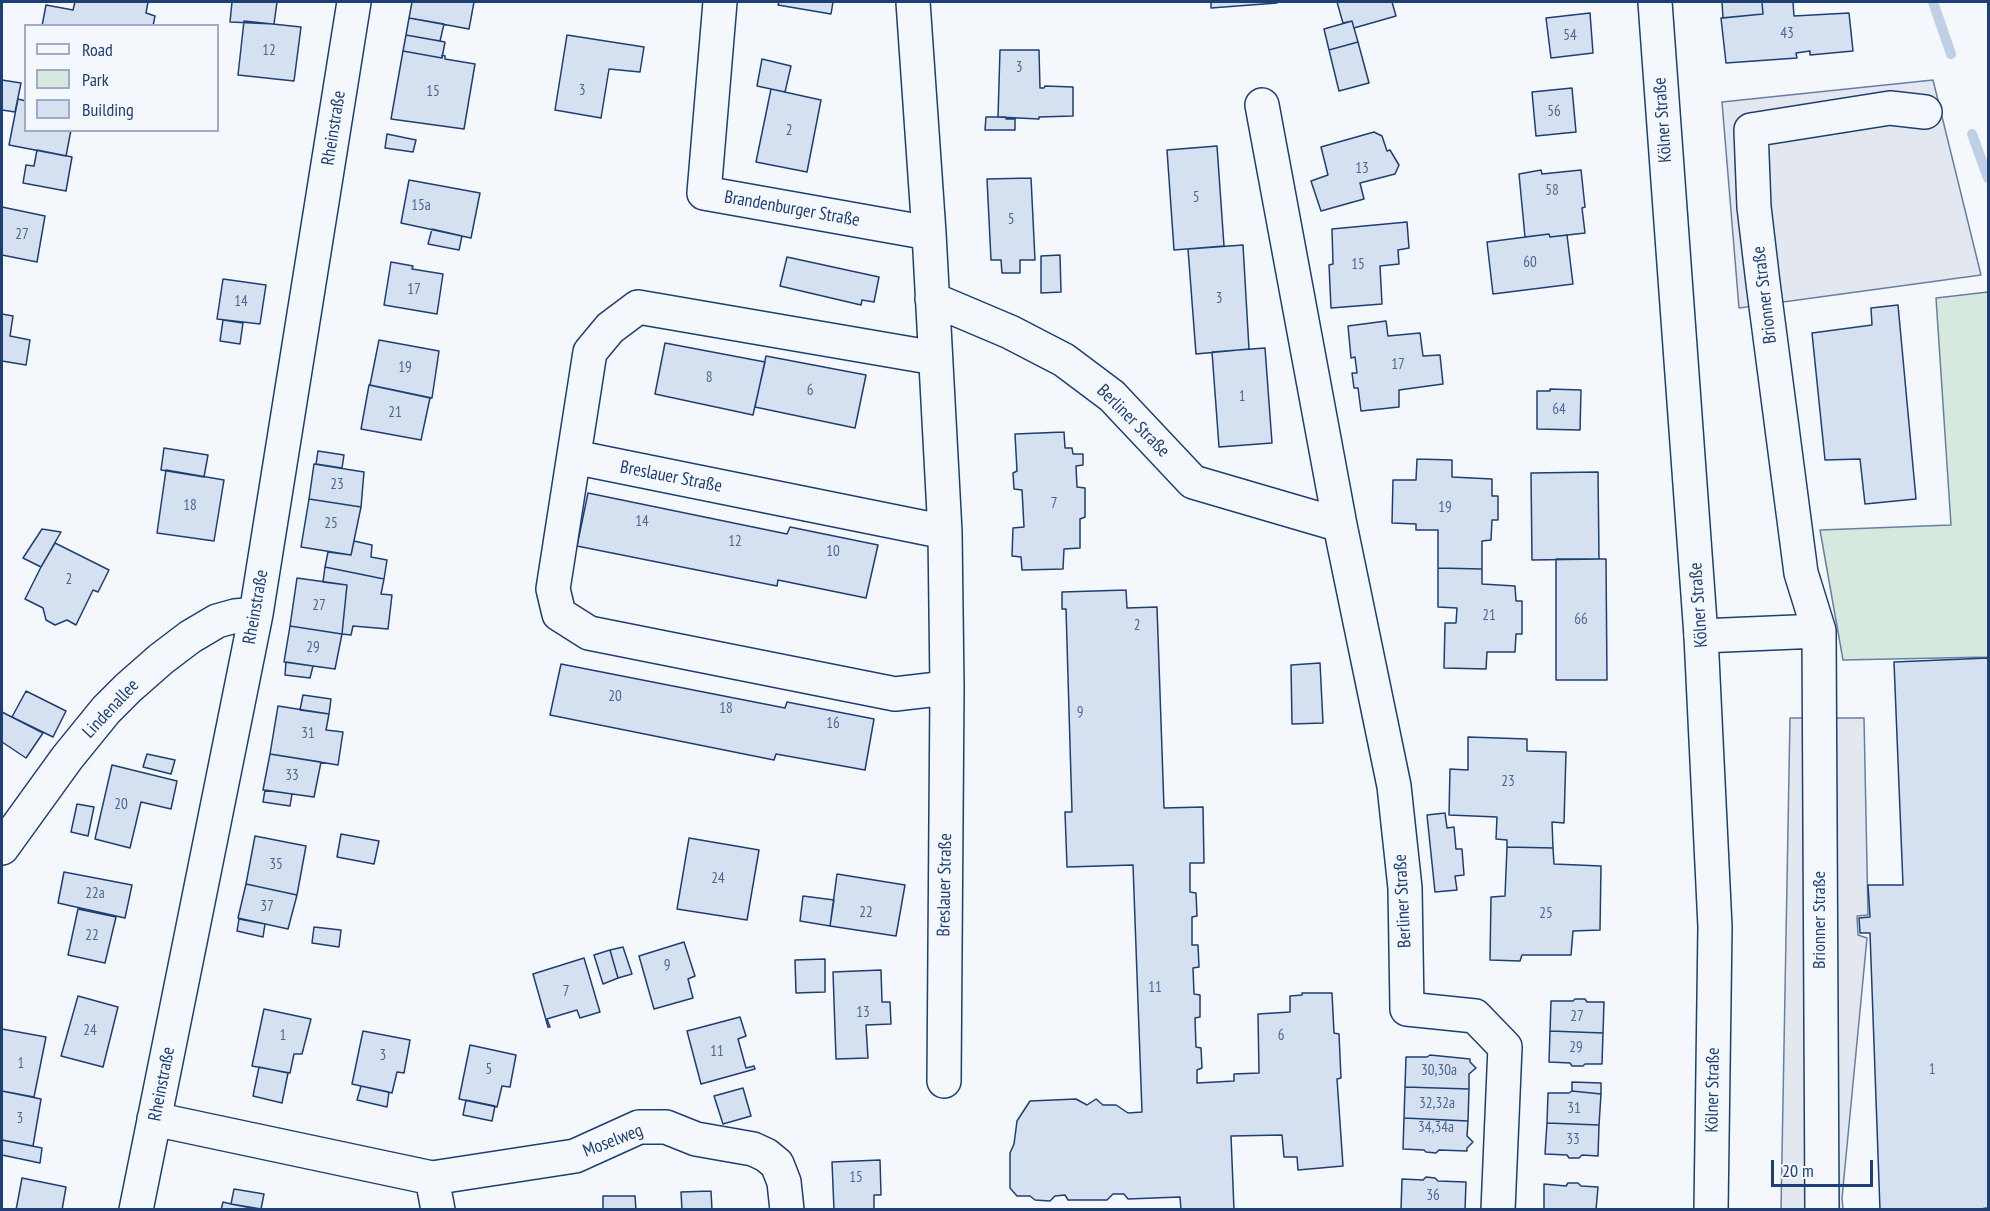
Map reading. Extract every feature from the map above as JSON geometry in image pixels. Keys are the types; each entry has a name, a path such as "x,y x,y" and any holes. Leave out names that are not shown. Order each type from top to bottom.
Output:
{"street":[{"name":"Rheinstraße","path":"136,1209 256,614 354,2"},
{"name":"Brandenburger Straße","path":"720,2 704,193 928,233"},
{"name":"Breslauer Straße","path":"913,2 945,532 947,688 944,1081"},
{"name":"Kölner Straße","path":"1655,2 1701,636 1715,927 1711,1209"},
{"name":"Berliner Straße","path":"1262,105 1340,525 1394,786 1405,888 1407,1009 1475,1016 1505,1047 1498,1209"},
{"name":"Brionner Straße","path":"1822,1209 1819,631 1801,573 1762,283 1754,207 1751,130 1890,108 1925,112"},
{"name":"Berliner Straße","path":"932,298 1010,332 1064,360 1112,396 1193,482 1340,525"},
{"path":"935,358 638,307 610,328 590,352 553,589 559,614 589,633 895,694 947,688"},
{"name":"Breslauer Straße","path":"574,457 945,532"},
{"name":"Lindenallee","path":"2,848 67,758 106,710 128,688 190,637 217,621 256,614"},
{"path":"1701,636 1819,631"},
{"name":"Moselweg","path":"154,1119 435,1194 575,1156 639,1127 666,1127 696,1139 753,1149 766,1155 777,1164 784,1182 787,1209"}],"green space":[{"path":"1988,292 1988,657 1843,660 1820,530 1951,525 1936,298"}],"shaded area":[{"path":"1933,80 1981,275 1739,308 1722,102"},
{"path":"1790,718 1864,718 1868,915 1857,916 1858,935 1867,938 1842,1198 1843,1209 1781,1210"}],"building":[{"path":"75,2 148,2 146,13 155,16 153,24 42,24 46,5 73,10"},
{"path":"232,2 277,2 274,24 230,22"},
{"path":"412,2 474,2 469,29 409,18"},
{"path":"779,2 833,2 831,14 778,5"},
{"path":"1211,2 1277,2 1277,3 1211,8"},
{"path":"1337,2 1392,2 1396,16 1354,28 1352,21 1343,23"},
{"path":"1722,2 1762,2 1763,14 1723,18"},
{"path":"1762,2 1793,2 1794,16 1849,13 1853,51 1810,55 1810,51 1796,53 1797,58 1726,63 1721,18 1763,14"},
{"path":"1590,13 1593,53 1551,58 1546,18"},
{"path":"409,18 444,24 440,41 406,35"},
{"path":"244,21 301,27 294,81 238,75"},
{"path":"1352,21 1358,42 1329,50 1324,29"},
{"path":"406,35 445,42 442,58 403,51"},
{"path":"567,35 644,47 640,72 609,69 601,118 555,110"},
{"path":"1358,42 1369,83 1339,91 1329,50"},
{"path":"1000,50 1039,50 1040,88 1045,86 1073,87 1073,116 1039,117 1039,119 998,117"},
{"path":"403,51 442,58 442,55 445,59 475,64 464,129 391,119"},
{"path":"762,59 791,66 785,92 757,86"},
{"path":"2,80 21,83 15,112 2,110"},
{"path":"1572,88 1576,132 1536,136 1532,92"},
{"path":"771,89 821,100 807,172 756,162"},
{"path":"18,99 24,100 24,132 71,132 66,156 9,145"},
{"path":"986,117 1015,119 1015,130 985,130"},
{"path":"1374,132 1382,136 1387,151 1390,150 1399,165 1395,174 1360,183 1364,199 1321,211 1311,181 1328,175 1321,147"},
{"path":"387,134 416,140 413,152 385,148"},
{"path":"1217,146 1224,246 1174,250 1167,150"},
{"path":"37,150 72,157 66,191 23,183 26,165 34,166"},
{"path":"1541,170 1542,174 1581,170 1585,233 1525,237 1519,174"},
{"path":"1031,178 1035,260 1020,260 1020,273 1002,273 1001,260 991,260 987,179"},
{"path":"409,180 480,193 471,238 401,223"},
{"path":"2,207 45,216 37,262 2,255"},
{"path":"1407,222 1409,248 1398,250 1399,264 1380,266 1382,304 1331,308 1329,265 1333,264 1332,229"},
{"path":"432,229 462,236 459,250 428,244"},
{"path":"1549,234 1550,237 1567,235 1573,284 1493,294 1487,242"},
{"path":"1243,245 1249,349 1196,354 1188,249"},
{"path":"1060,255 1061,292 1041,293 1041,256"},
{"path":"787,257 879,277 874,302 862,300 861,305 780,286"},
{"path":"391,262 413,266 412,269 443,274 437,314 384,305"},
{"path":"223,279 266,285 260,324 217,319"},
{"path":"1898,305 1916,499 1865,504 1860,459 1825,460 1812,333 1872,325 1871,308"},
{"path":"2,314 13,316 10,336 30,340 26,365 2,361"},
{"path":"223,320 243,323 240,344 220,341"},
{"path":"1386,321 1388,336 1420,333 1423,356 1440,355 1443,384 1399,390 1399,407 1361,411 1358,388 1354,388 1352,373 1357,373 1355,357 1351,358 1348,326"},
{"path":"379,340 439,351 432,398 370,385"},
{"path":"665,343 765,362 753,415 655,394"},
{"path":"1265,348 1272,443 1219,447 1212,352"},
{"path":"766,356 866,375 855,428 755,407"},
{"path":"369,385 430,398 421,440 361,429"},
{"path":"1550,389 1581,390 1580,430 1537,429 1537,391 1550,391"},
{"path":"1064,432 1065,448 1072,448 1073,454 1083,454 1083,465 1076,466 1077,487 1085,488 1085,517 1080,519 1080,548 1064,549 1063,569 1022,570 1021,557 1012,556 1013,528 1024,527 1022,490 1014,489 1013,473 1017,471 1015,434"},
{"path":"164,448 208,455 204,477 161,470"},
{"path":"318,451 344,455 342,468 316,464"},
{"path":"1417,459 1452,460 1452,477 1492,479 1492,496 1498,496 1498,520 1492,520 1491,540 1482,541 1482,569 1438,568 1438,530 1416,530 1416,524 1392,523 1393,480 1416,480"},
{"path":"314,464 364,472 361,507 309,499"},
{"path":"166,470 224,480 214,541 157,533"},
{"path":"1598,472 1599,559 1532,560 1531,473"},
{"path":"588,493 787,534 790,527 878,545 866,598 778,580 777,586 577,546"},
{"path":"309,499 361,507 351,555 301,547"},
{"path":"42,529 61,532 41,567 23,558"},
{"path":"354,541 372,545 371,557 387,560 384,579 325,567 328,552 351,555"},
{"path":"55,543 109,570 98,592 93,590 76,625 67,620 55,625 46,620 43,608 25,599"},
{"path":"1556,559 1606,559 1607,680 1556,680"},
{"path":"325,567 384,579 381,594 392,595 388,629 353,626 351,635 342,634 347,585 323,582"},
{"path":"1438,568 1482,569 1482,584 1515,586 1516,601 1522,601 1522,634 1516,634 1515,652 1487,652 1486,669 1444,668 1445,623 1456,623 1457,608 1438,607"},
{"path":"297,578 347,585 342,634 290,626"},
{"path":"1126,590 1127,608 1157,607 1164,808 1203,807 1204,863 1190,863 1190,892 1196,893 1197,916 1192,917 1192,945 1198,945 1199,967 1193,968 1194,994 1200,995 1200,1017 1195,1018 1196,1047 1201,1048 1202,1068 1197,1070 1197,1083 1234,1081 1234,1074 1259,1073 1258,1014 1290,1012 1290,996 1302,995 1302,993 1332,993 1334,1033 1339,1034 1341,1078 1337,1079 1343,1166 1298,1170 1297,1157 1284,1157 1282,1135 1231,1136 1234,1210 1181,1210 1180,1197 1128,1199 1124,1194 1113,1194 1107,1200 1068,1200 1065,1195 1055,1196 1050,1201 1035,1200 1030,1196 1017,1196 1010,1188 1010,1153 1014,1144 1017,1121 1030,1101 1076,1099 1087,1105 1096,1099 1103,1105 1116,1105 1128,1113 1142,1112 1133,865 1067,867 1065,812 1072,812 1066,609 1062,609 1062,592"},
{"path":"290,626 342,634 335,669 284,662"},
{"path":"1988,658 1988,1210 1986,1208 1977,1210 1880,1210 1870,933 1860,933 1859,918 1870,917 1868,885 1903,885 1894,662"},
{"path":"286,662 313,666 310,678 285,675"},
{"path":"1320,663 1323,723 1292,724 1291,665"},
{"path":"561,664 785,708 787,702 874,719 865,770 776,754 774,760 550,715"},
{"path":"26,691 66,711 53,737 12,717"},
{"path":"303,695 331,699 329,714 300,710"},
{"path":"278,706 329,714 326,730 343,732 338,765 270,754"},
{"path":"2,712 43,733 26,758 2,742"},
{"path":"1468,737 1527,739 1527,751 1566,752 1564,823 1552,822 1553,848 1507,847 1507,840 1496,839 1497,817 1449,815 1450,769 1468,770"},
{"path":"147,754 175,760 171,774 143,767"},
{"path":"270,754 321,762 314,797 263,790"},
{"path":"112,765 177,781 171,809 141,802 130,848 95,839"},
{"path":"265,790 292,794 290,806 263,802"},
{"path":"77,804 94,807 88,836 71,832"},
{"path":"1445,813 1447,828 1454,827 1456,849 1462,849 1464,875 1455,876 1457,890 1435,892 1427,815"},
{"path":"341,834 379,841 374,864 337,857"},
{"path":"255,836 306,846 297,895 246,884"},
{"path":"689,838 759,850 747,920 677,909"},
{"path":"1507,847 1553,848 1554,864 1601,866 1600,930 1573,931 1571,955 1522,955 1520,961 1490,960 1491,897 1505,896"},
{"path":"64,872 132,885 125,918 58,903"},
{"path":"837,874 905,885 896,936 830,926"},
{"path":"246,884 297,895 288,929 238,918"},
{"path":"803,896 834,900 830,926 800,921"},
{"path":"78,909 116,917 105,963 68,955"},
{"path":"239,919 265,924 263,937 237,931"},
{"path":"314,927 341,930 339,947 312,943"},
{"path":"684,942 695,976 688,979 693,998 654,1009 639,956"},
{"path":"623,947 632,974 618,978 610,950"},
{"path":"610,950 618,978 603,984 594,955"},
{"path":"584,958 600,1012 580,1018 577,1010 547,1019 550,1027 548,1027 533,974"},
{"path":"825,959 825,992 796,993 795,960"},
{"path":"881,970 882,1002 890,1002 891,1024 866,1025 868,1058 836,1059 833,972"},
{"path":"78,996 118,1007 103,1067 61,1056"},
{"path":"1575,999 1604,1002 1603,1033 1550,1031 1551,1001 1573,1001"},
{"path":"264,1009 311,1019 302,1054 294,1054 290,1073 252,1066"},
{"path":"740,1017 746,1036 738,1039 746,1068 754,1066 755,1069 701,1084 687,1031"},
{"path":"2,1029 46,1037 34,1097 2,1091"},
{"path":"363,1031 410,1040 404,1073 397,1072 392,1093 352,1084"},
{"path":"1550,1031 1603,1033 1602,1064 1572,1066 1570,1063 1549,1062"},
{"path":"470,1045 516,1055 510,1087 502,1086 497,1107 459,1099"},
{"path":"1430,1055 1470,1059 1476,1068 1469,1074 1469,1089 1405,1087 1406,1057"},
{"path":"259,1067 288,1073 282,1103 253,1096"},
{"path":"1572,1082 1601,1083 1601,1094 1572,1091"},
{"path":"361,1086 389,1092 387,1107 357,1100"},
{"path":"1405,1087 1469,1089 1468,1121 1404,1118"},
{"path":"743,1088 751,1116 723,1124 714,1096"},
{"path":"2,1091 41,1099 33,1146 2,1140"},
{"path":"1572,1091 1601,1094 1599,1125 1547,1123 1548,1093"},
{"path":"466,1100 495,1106 492,1121 463,1115"},
{"path":"1404,1118 1468,1121 1467,1136 1473,1142 1467,1151 1439,1150 1436,1153 1403,1149"},
{"path":"1547,1123 1599,1125 1598,1156 1582,1155 1579,1158 1569,1158 1567,1155 1545,1154"},
{"path":"2,1140 42,1148 40,1163 2,1155"},
{"path":"880,1160 881,1195 874,1195 874,1210 834,1210 832,1162"},
{"path":"1426,1177 1435,1178 1438,1181 1466,1182 1465,1210 1401,1210 1402,1179 1423,1180"},
{"path":"22,1178 66,1187 62,1210 16,1210"},
{"path":"1568,1183 1598,1187 1596,1210 1544,1210 1544,1184 1566,1186"},
{"path":"234,1189 264,1194 261,1209 231,1204"},
{"path":"711,1191 712,1210 682,1210 681,1192"},
{"path":"603,1196 635,1196 636,1210 603,1210"},
{"path":"223,1202 231,1204 262,1210 221,1210"}],"waterway":[{"path":"1933,2 1951,54"},
{"path":"1972,134 1988,178"}]}
